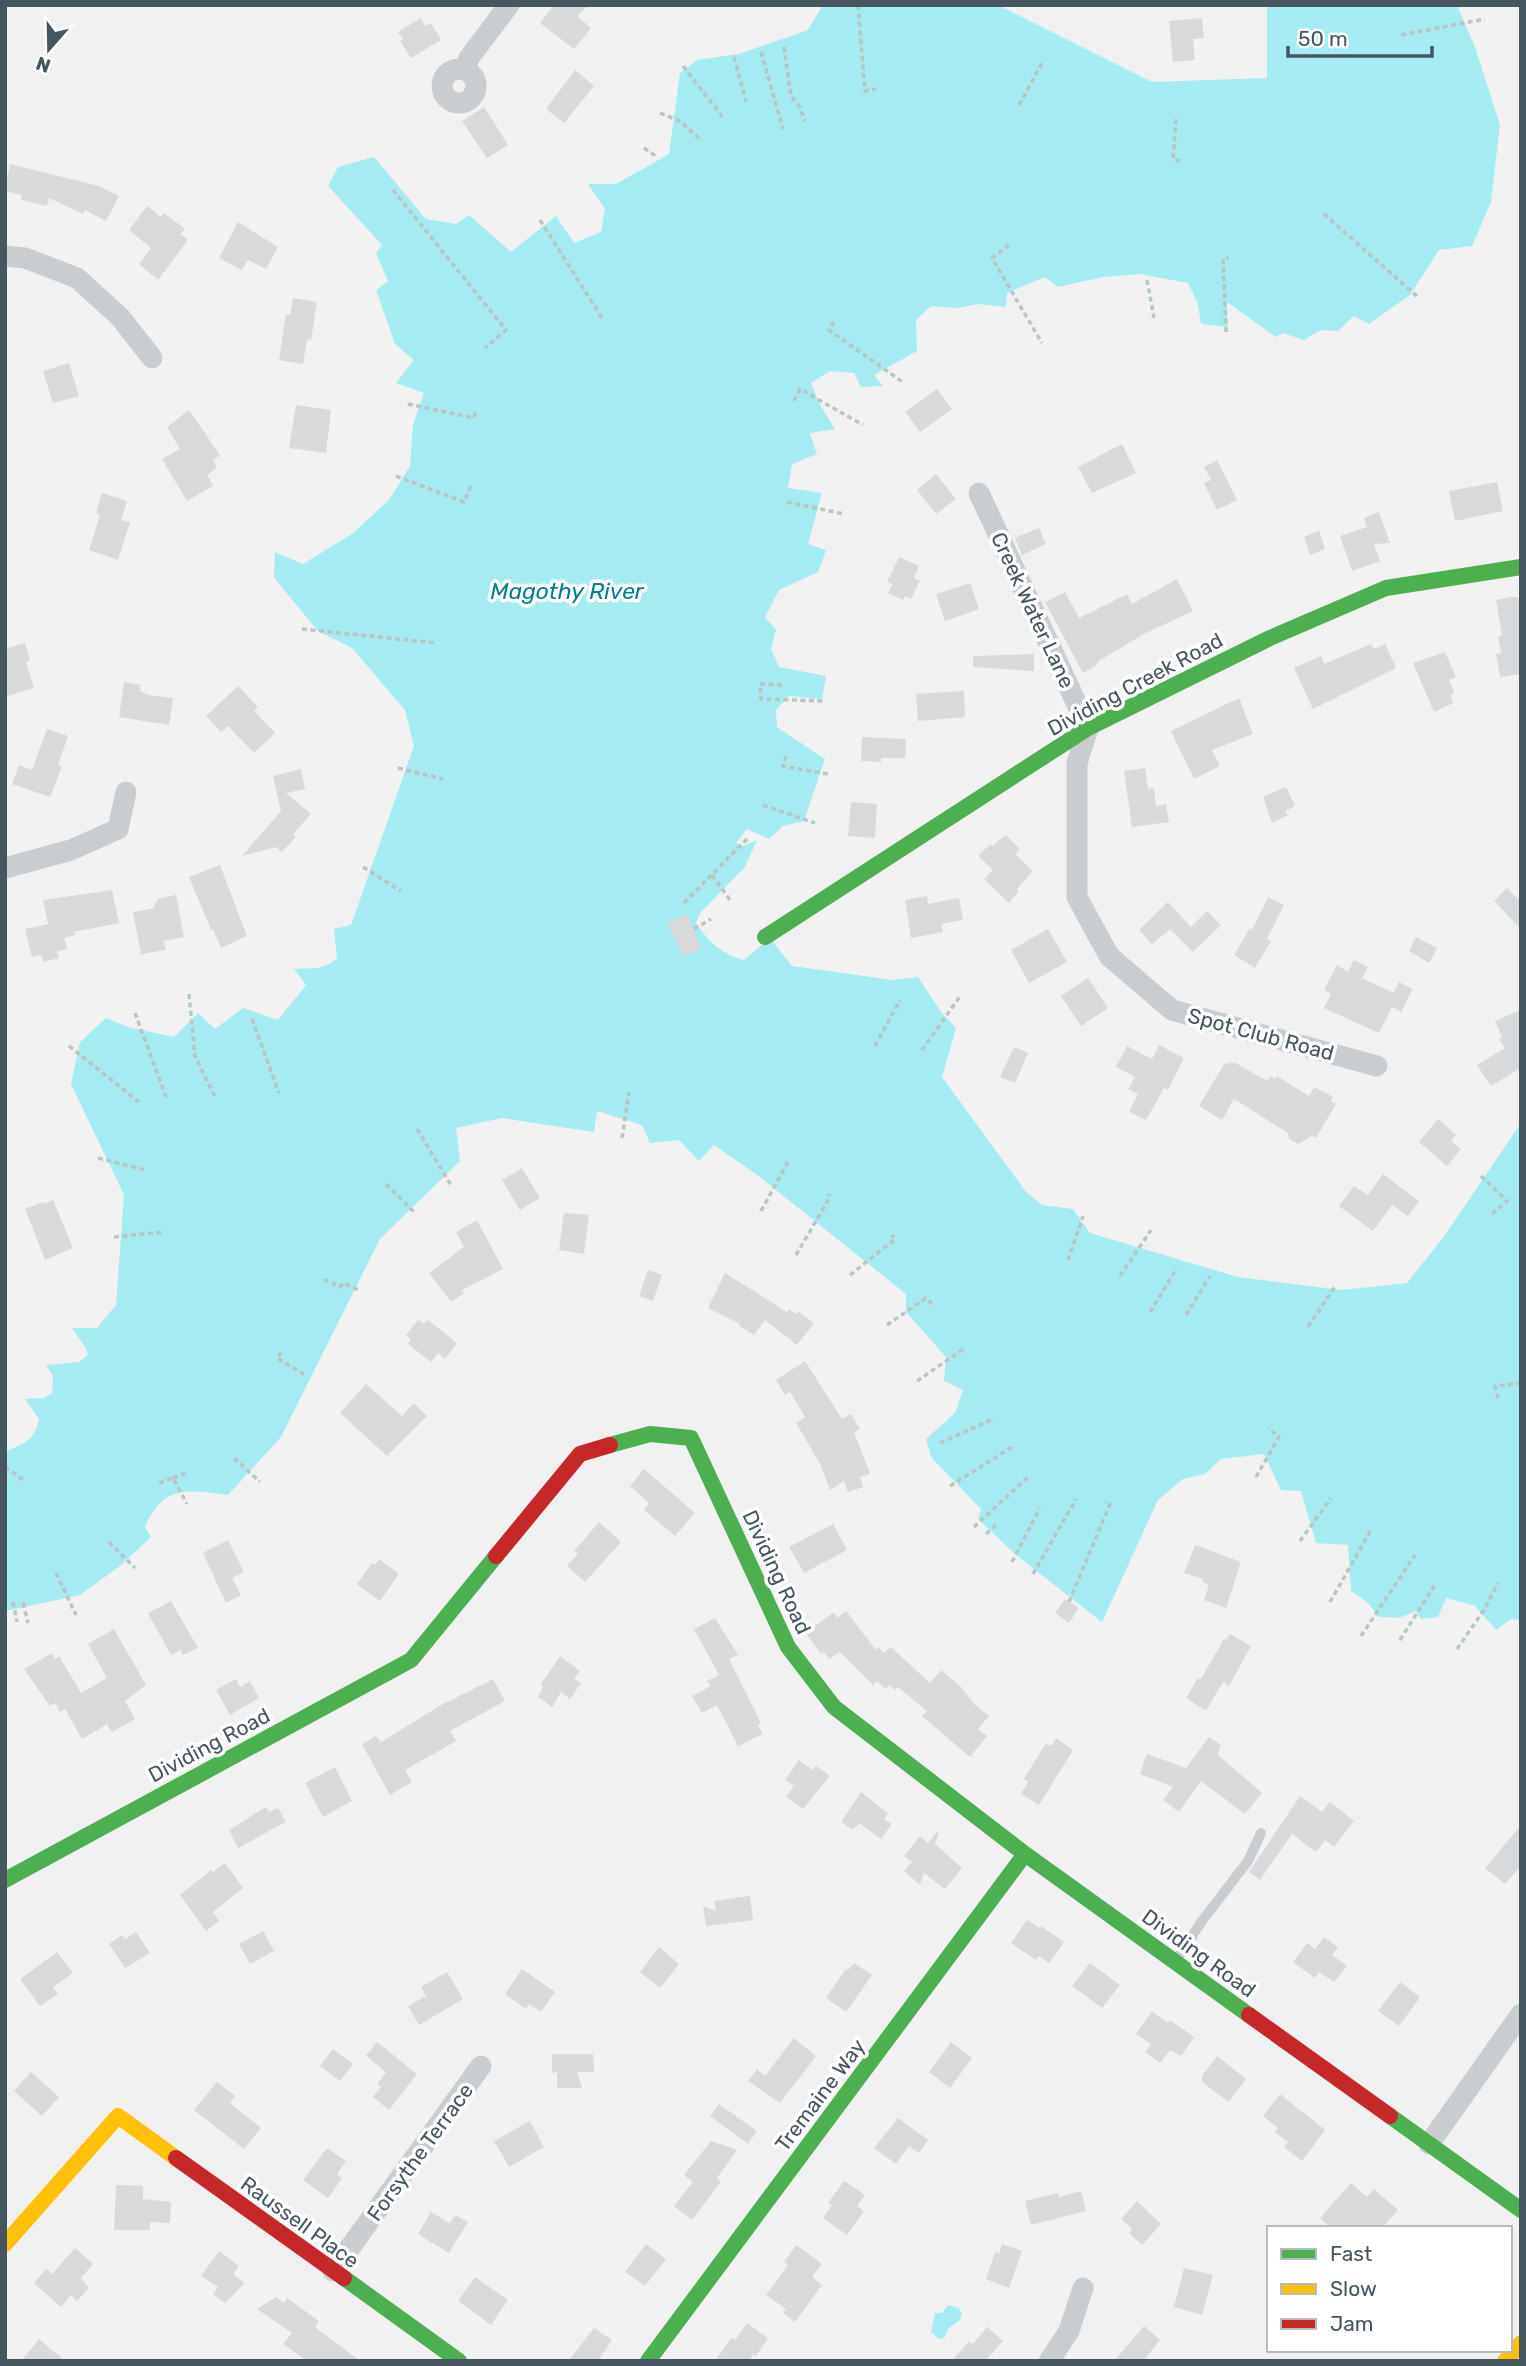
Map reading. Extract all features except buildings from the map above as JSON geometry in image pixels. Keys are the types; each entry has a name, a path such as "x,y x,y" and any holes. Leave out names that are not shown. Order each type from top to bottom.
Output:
{"street":[{"path":"465,70 469,58 509,5"},
{"path":"5,256 25,258 77,278 120,317 152,358"},
{"name":"Creek Water Lane","path":"978,492 1088,728"},
{"name":"Dividing Creek Road","path":"765,937 1088,728 1270,638 1386,588 1521,567"},
{"name":"Spot Club Road","path":"1088,728 1077,763 1077,897 1109,956 1172,1010 1377,1066"},
{"path":"5,868 71,850 118,830 126,792"},
{"name":"Dividing Road","path":"5,1880 411,1660 580,1454 650,1434 691,1438 788,1647 834,1707 1025,1854 1521,2210"},
{"name":"Tremaine Way","path":"648,2361 1025,1854"},
{"path":"1429,2144 1521,2014"},
{"name":"Forsythe Terrace","path":"333,2271 481,2066"},
{"name":"Raussell Place","path":"5,2244 118,2116 459,2361"},
{"path":"1049,2361 1069,2331 1083,2288"},
{"path":"1505,2361 1521,2343"}],"lane":[{"path":"1176,1962 1202,1921 1248,1861 1261,1833"}],"path":[{"path":"858,5 866,91 876,89"},
{"path":"1401,34 1485,19"},
{"path":"784,47 791,96 805,121"},
{"path":"761,52 783,129"},
{"path":"734,57 746,102"},
{"path":"1019,105 1042,63"},
{"path":"682,66 724,119"},
{"path":"660,113 680,121 702,141"},
{"path":"1176,119 1173,159 1180,161"},
{"path":"644,148 657,157"},
{"path":"393,190 506,330 485,348"},
{"path":"1324,214 1419,298"},
{"path":"540,220 602,318"},
{"path":"1009,245 992,258 1042,343"},
{"path":"1226,332 1223,259 1229,258"},
{"path":"1147,279 1154,318"},
{"path":"834,322 829,330 904,383"},
{"path":"794,401 800,389 863,425"},
{"path":"408,404 474,418 476,410"},
{"path":"397,475 464,502 471,485"},
{"path":"787,502 844,514"},
{"path":"302,629 437,643"},
{"path":"782,685 760,684 761,699 825,701"},
{"path":"786,756 783,766 828,774"},
{"path":"398,768 443,779"},
{"path":"763,805 815,823"},
{"path":"684,903 747,839"},
{"path":"363,867 401,891"},
{"path":"712,875 730,900"},
{"path":"694,929 711,919"},
{"path":"189,994 195,1055 215,1097"},
{"path":"922,1050 961,995"},
{"path":"875,1046 900,1000"},
{"path":"135,1013 166,1097"},
{"path":"252,1019 279,1093"},
{"path":"69,1046 139,1102"},
{"path":"622,1138 629,1093"},
{"path":"417,1129 452,1185"},
{"path":"98,1158 145,1170"},
{"path":"761,1211 789,1160"},
{"path":"1481,1176 1507,1201 1492,1214"},
{"path":"386,1184 415,1214"},
{"path":"796,1255 830,1197 829,1194"},
{"path":"1068,1260 1083,1216"},
{"path":"1120,1276 1151,1230"},
{"path":"114,1237 163,1232"},
{"path":"849,1275 895,1239 892,1235"},
{"path":"1150,1312 1178,1268"},
{"path":"1186,1315 1210,1276"},
{"path":"324,1279 340,1287 343,1283 361,1292"},
{"path":"1308,1327 1336,1285"},
{"path":"887,1325 926,1298 932,1304"},
{"path":"917,1381 965,1348"},
{"path":"281,1352 277,1358 307,1376"},
{"path":"1498,1398 1495,1385 1521,1383"},
{"path":"940,1443 995,1418"},
{"path":"1256,1477 1279,1437 1268,1428"},
{"path":"950,1486 1012,1447"},
{"path":"234,1458 260,1482"},
{"path":"5,1467 26,1482"},
{"path":"159,1483 186,1473"},
{"path":"974,1527 1029,1476"},
{"path":"173,1478 187,1504"},
{"path":"1300,1541 1331,1498"},
{"path":"1032,1574 1076,1499"},
{"path":"1069,1602 1110,1504 1105,1502"},
{"path":"1012,1562 1040,1508"},
{"path":"986,1534 998,1523"},
{"path":"1330,1602 1371,1530"},
{"path":"109,1542 135,1568"},
{"path":"1361,1636 1415,1555"},
{"path":"56,1573 76,1615"},
{"path":"1400,1640 1436,1583"},
{"path":"1457,1649 1484,1610 1498,1583"},
{"path":"13,1602 18,1622"},
{"path":"23,1603 28,1623"}],"water":[{"name":"Magothy River","path":"823,5 998,5 1152,82 1267,78 1267,5 1457,5 1475,47 1500,125 1491,202 1472,246 1439,250 1410,295 1369,324 1354,316 1338,331 1321,330 1304,340 1283,333 1276,337 1227,302 1228,327 1201,324 1198,304 1188,283 1140,274 1103,277 1058,287 1045,277 1007,293 1006,307 978,304 957,308 931,306 916,320 917,351 874,375 883,386 861,387 854,373 830,371 811,383 820,405 835,429 810,433 817,454 792,464 788,488 822,493 808,544 826,550 818,572 779,590 765,617 776,630 771,649 779,667 826,676 822,699 789,696 776,710 777,727 825,759 804,821 783,826 769,839 747,829 736,843 743,846 757,840 745,867 701,912 696,923 716,946 744,960 770,938 792,966 893,980 918,977 941,1012 956,1028 942,1077 1026,1192 1042,1205 1073,1209 1090,1233 1238,1277 1342,1290 1407,1283 1445,1235 1521,1123 1521,1620 1511,1619 1496,1630 1475,1606 1446,1598 1438,1617 1421,1619 1416,1611 1399,1618 1379,1617 1367,1602 1351,1591 1348,1545 1316,1543 1301,1491 1281,1490 1264,1454 1221,1459 1205,1474 1183,1479 1158,1500 1102,1622 1016,1555 978,1519 981,1509 931,1457 926,1439 955,1413 963,1390 944,1381 946,1357 906,1312 906,1294 756,1174 714,1145 699,1161 679,1140 650,1143 642,1125 597,1111 594,1132 502,1118 456,1128 460,1161 380,1239 281,1437 228,1495 189,1492 169,1497 152,1513 145,1527 151,1537 120,1566 80,1595 5,1611 5,1452 28,1440 35,1432 39,1419 25,1399 44,1398 52,1393 53,1376 46,1365 79,1362 88,1355 72,1328 97,1328 116,1305 124,1195 71,1084 80,1042 106,1018 128,1027 174,1037 198,1013 215,1029 243,1008 278,1020 306,985 294,969 323,966 337,958 334,929 351,925 414,746 405,710 352,648 318,631 274,578 275,552 303,564 352,534 389,500 410,466 413,425 424,393 396,383 414,360 395,344 376,290 388,281 376,253 382,245 328,186 338,167 374,157 426,219 456,224 469,215 511,252 556,216 574,243 601,232 605,209 588,184 616,184 669,154 680,73 697,60 739,54 808,30"},
{"path":"948,2305 959,2308 962,2314 944,2338 939,2339 931,2332 935,2313 942,2313"}],"traffic: fast":[{"path":"765,937 1088,728 1270,638 1386,588 1521,567"},
{"path":"610,1445 650,1434 691,1438 788,1647 834,1707 1025,1854 1249,2015"},
{"path":"5,1880 411,1660 496,1556"},
{"path":"648,2361 1025,1854"},
{"path":"1390,2116 1521,2210"},
{"path":"344,2278 459,2361"}],"traffic: slow":[{"path":"5,2244 118,2116 176,2158"},
{"path":"1505,2361 1521,2343"}],"traffic: jam":[{"path":"496,1556 580,1454 610,1445"},
{"path":"1249,2015 1390,2116"},
{"path":"176,2158 344,2278"}]}
